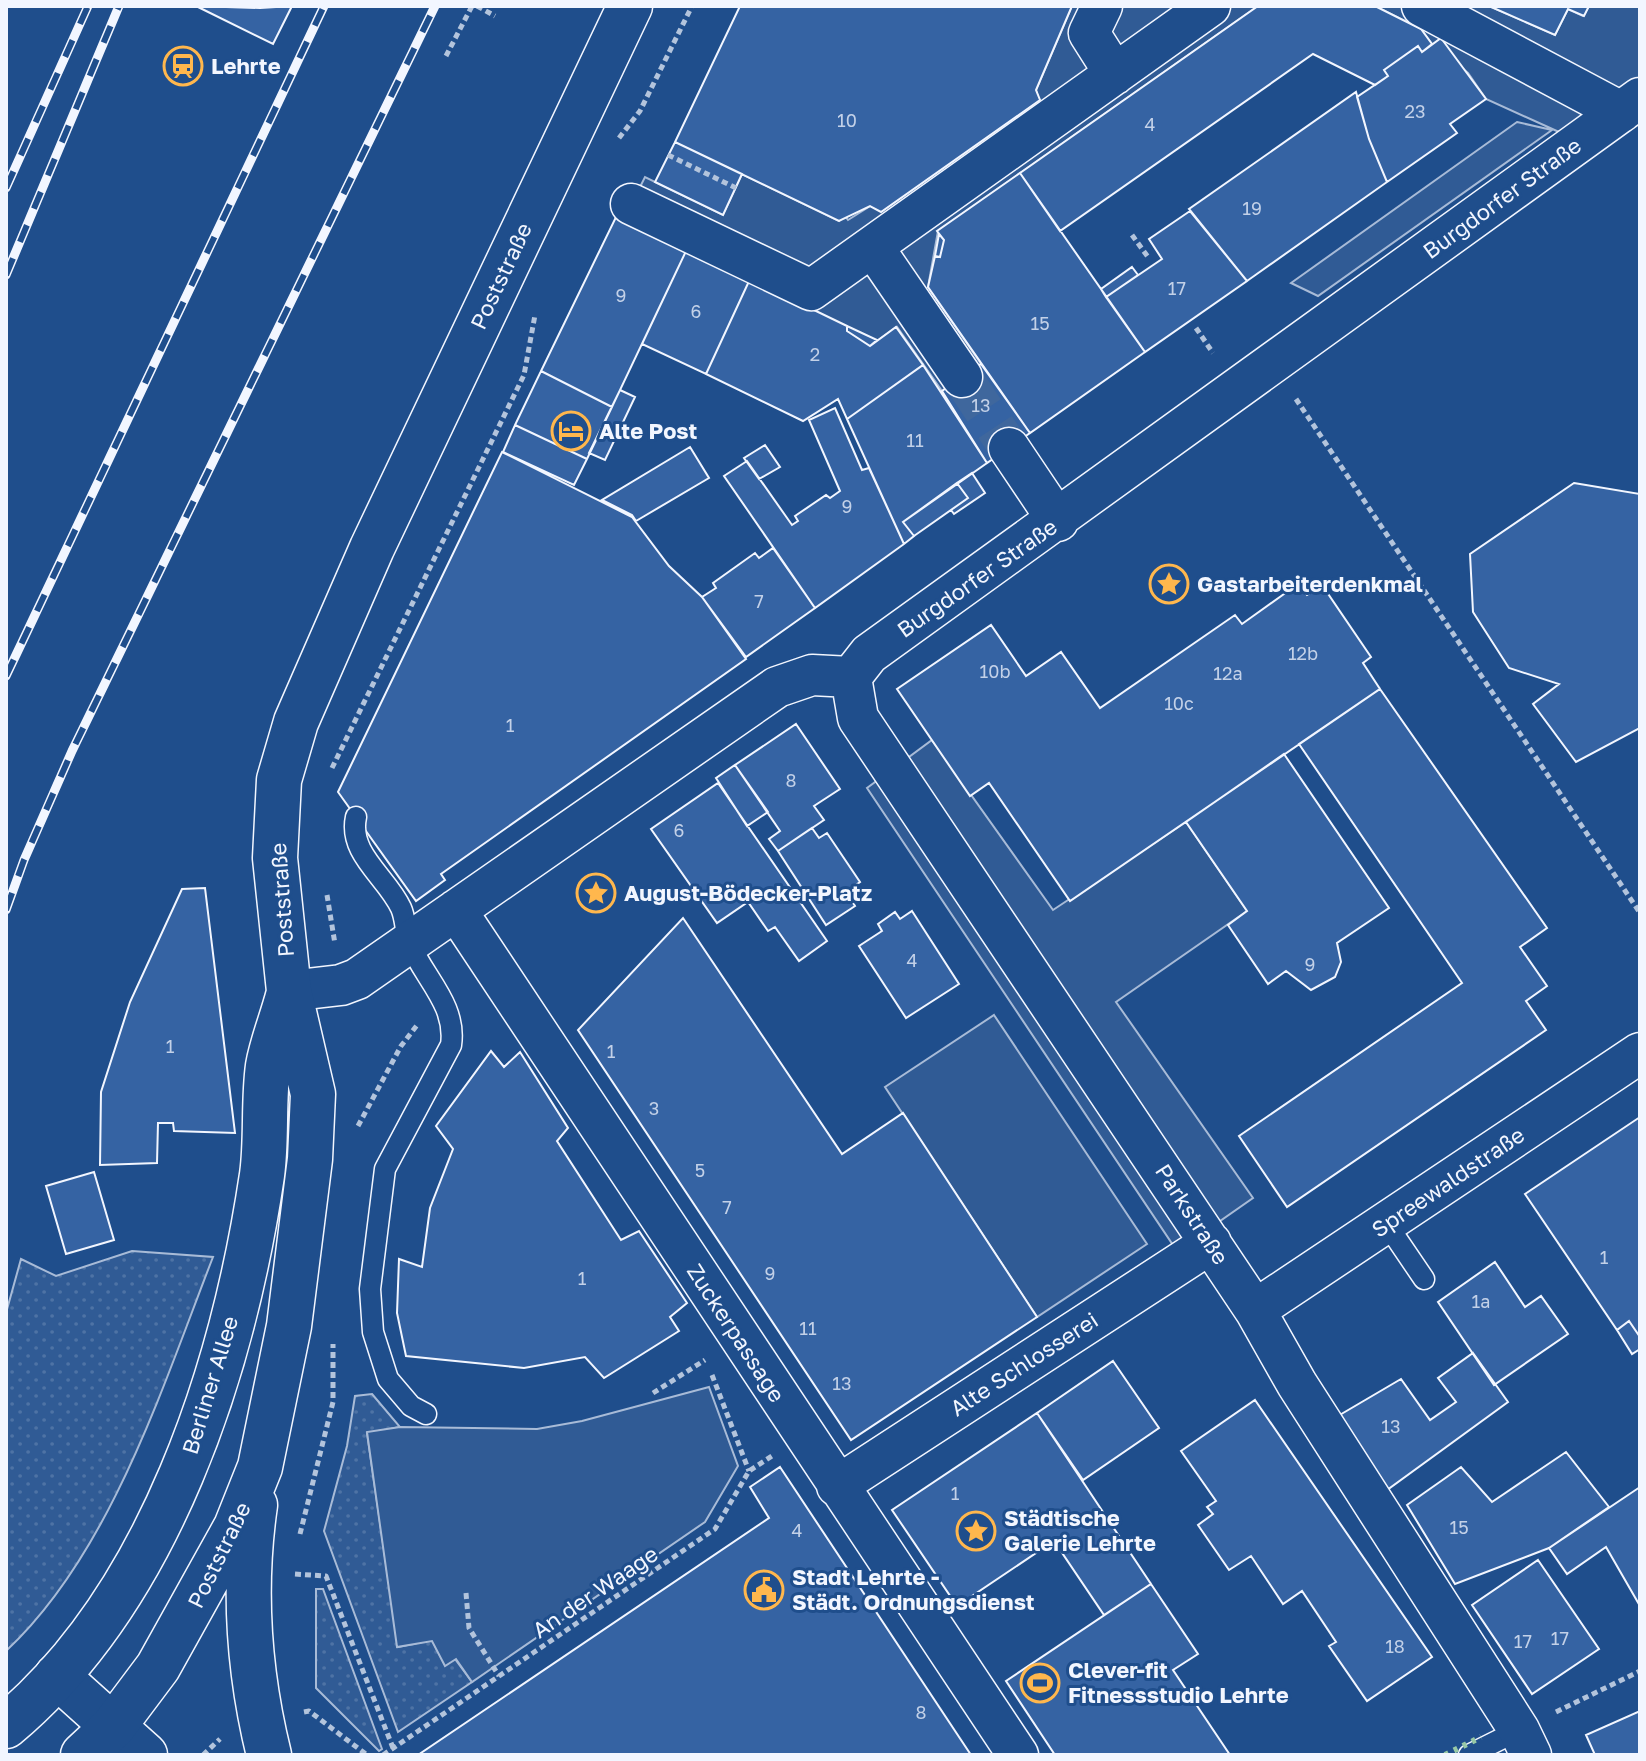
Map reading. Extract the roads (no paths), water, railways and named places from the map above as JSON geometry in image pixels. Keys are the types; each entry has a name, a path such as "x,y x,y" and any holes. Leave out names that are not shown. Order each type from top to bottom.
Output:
{"main road":[{"name":"Poststraße","path":"113,1746 197,1603 236,1527 260,1467 289,1326 310,1159 313,1094 289,991 275,858 279,780 296,722 372,548 630,6"},
{"name":"Berliner Allee","path":"6,1726 57,1676 138,1562 169,1508 192,1448 228,1334 247,1255 262,1173 268,1066 289,991"},
{"path":"260,1467 251,1535 249,1601 252,1668 269,1755"},
{"path":"57,1676 113,1746"}],"street":[{"path":"1102,6 1089,33 1115,74"},
{"path":"631,204 811,290 1210,6"},
{"path":"1422,6 1630,105"},
{"name":"Burgdorfer Straße","path":"851,677 869,654 1058,521 1630,105"},
{"path":"873,247 962,377"},
{"path":"1009,448 1058,521"},
{"path":"289,991 341,985 357,979 777,687 812,675 851,677"},
{"name":"Parkstraße","path":"851,677 858,718 1255,1310 1297,1384 1525,1742"},
{"name":"Zuckerpassage","path":"456,910 1018,1755"},
{"name":"Spreewaldstraße","path":"1255,1310 1640,1053"},
{"name":"Alte Schlosserei","path":"837,1486 1211,1243"}],"lane":[{"path":"356,817 353,831 358,846 401,908 409,943 449,1013 451,1045 385,1169 370,1289 373,1332 388,1379 411,1406 426,1414"},
{"path":"1386,1223 1424,1279"},
{"path":"1469,1755 1525,1742"}],"tunnel":[{"path":"962,377 1009,448"}],"railway":[{"path":"6,188 88,6"},
{"path":"6,275 119,6"},
{"path":"6,676 324,6"},
{"path":"6,910 24,860 72,751 435,6"}],"place":[{"name":"Lehrte","path":"183,66"},
{"name":"Alte Post","path":"571,431"},
{"name":"Gastarbeiterdenkmal","path":"1169,584"},
{"name":"August-Bödecker-Platz","path":"596,893"},
{"name":"Städtische Galerie Lehrte","path":"976,1531"},
{"name":"Stadt Lehrte - Städt. Ordnungsdienst","path":"764,1590"},
{"name":"Clever-fit Fitnessstudio Lehrte","path":"1040,1683"}]}
